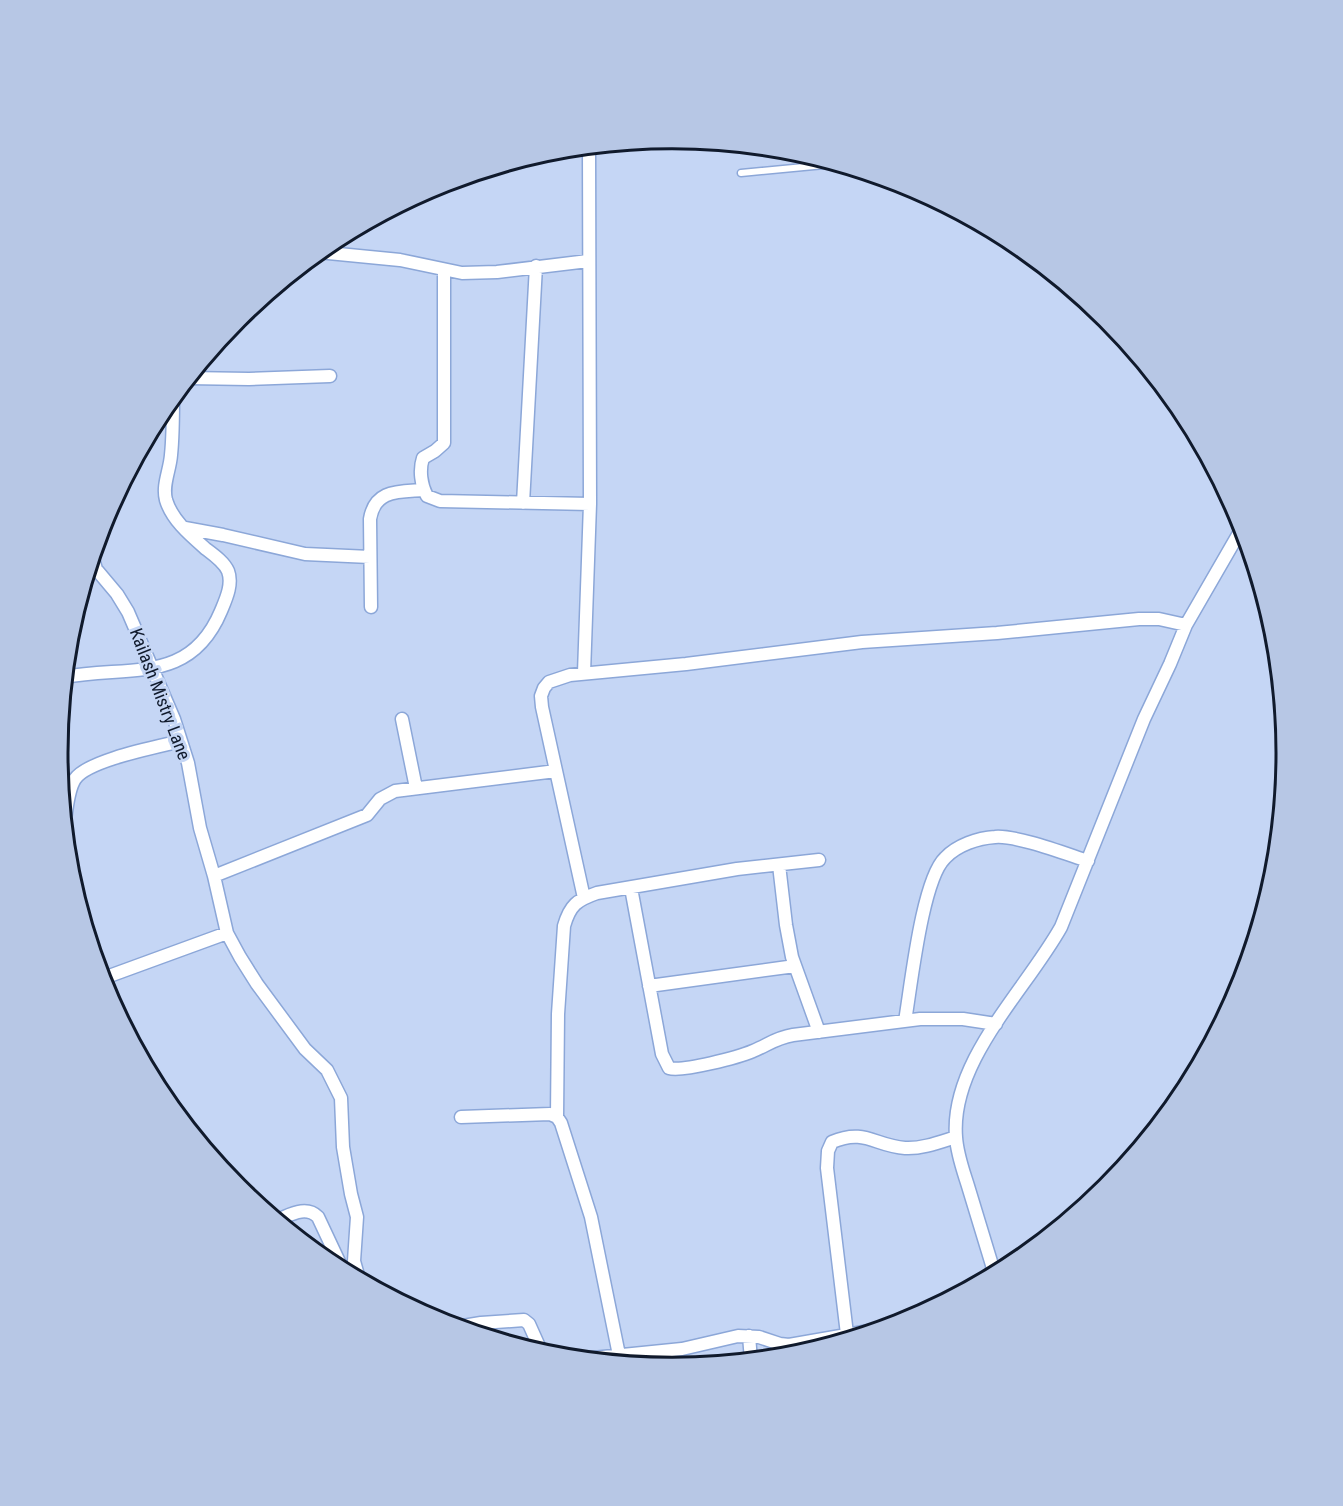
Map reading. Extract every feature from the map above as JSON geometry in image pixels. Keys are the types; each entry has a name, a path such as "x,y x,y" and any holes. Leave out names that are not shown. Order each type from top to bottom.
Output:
{"street":[{"path":"584,673 590,504 589,155"},
{"path":"333,253 399,260 444,270 483,273 588,261"},
{"path":"523,503 536,266"},
{"path":"444,270 444,443 423,458 421,465 424,490 427,496 440,501 590,504"},
{"path":"198,378 330,376"},
{"path":"73,675 153,669 178,659 195,650 211,632 227,597 230,582 228,571 220,560 185,528 170,510 165,497 165,483 171,454 172,412"},
{"path":"370,607 372,507 376,501 395,492 424,490"},
{"path":"185,528 305,554 370,557"},
{"path":"992,1265 956,1137 956,1118 964,1084 984,1043 1049,949 1061,927 1144,719 1186,625 1236,538"},
{"name":"Kailash Mistry Lane","path":"97,570 117,594 128,612 181,741 227,933 257,984 305,1050 327,1071 341,1098 343,1147 357,1217 354,1261 356,1268"},
{"path":"584,898 541,696 549,682 584,673 686,664 862,642 997,633 1139,619 1159,619 1186,625"},
{"path":"402,719 416,788"},
{"path":"69,783 94,765 181,741"},
{"path":"214,876 367,815 380,799 387,795 416,788 556,771"},
{"path":"905,1022 927,896 934,873 945,857 964,845 996,837 1014,839 1088,861"},
{"path":"619,1355 591,1217 563,1129 556,1117 558,1014 564,926 568,913 584,898 597,893 737,869 819,860"},
{"path":"779,865 786,925 795,966 819,1032"},
{"path":"631,888 662,1054 669,1068 675,1069 751,1052 776,1038 819,1032 940,1018 996,1024"},
{"path":"110,976 227,933"},
{"path":"650,986 795,966"},
{"path":"461,1117 550,1114 556,1117"},
{"path":"847,1331 827,1168 828,1151 832,1142 851,1135 872,1138 903,1148 917,1148 956,1137"},
{"path":"285,1217 301,1211 309,1210 314,1213 318,1217 334,1254"},
{"path":"349,1263 354,1261"},
{"path":"475,1324 524,1320 529,1324 537,1341"},
{"path":"621,1355 682,1348 738,1336 749,1336 789,1345"},
{"path":"749,1336 750,1352"}],"lane":[{"path":"741,173 812,166"}]}
